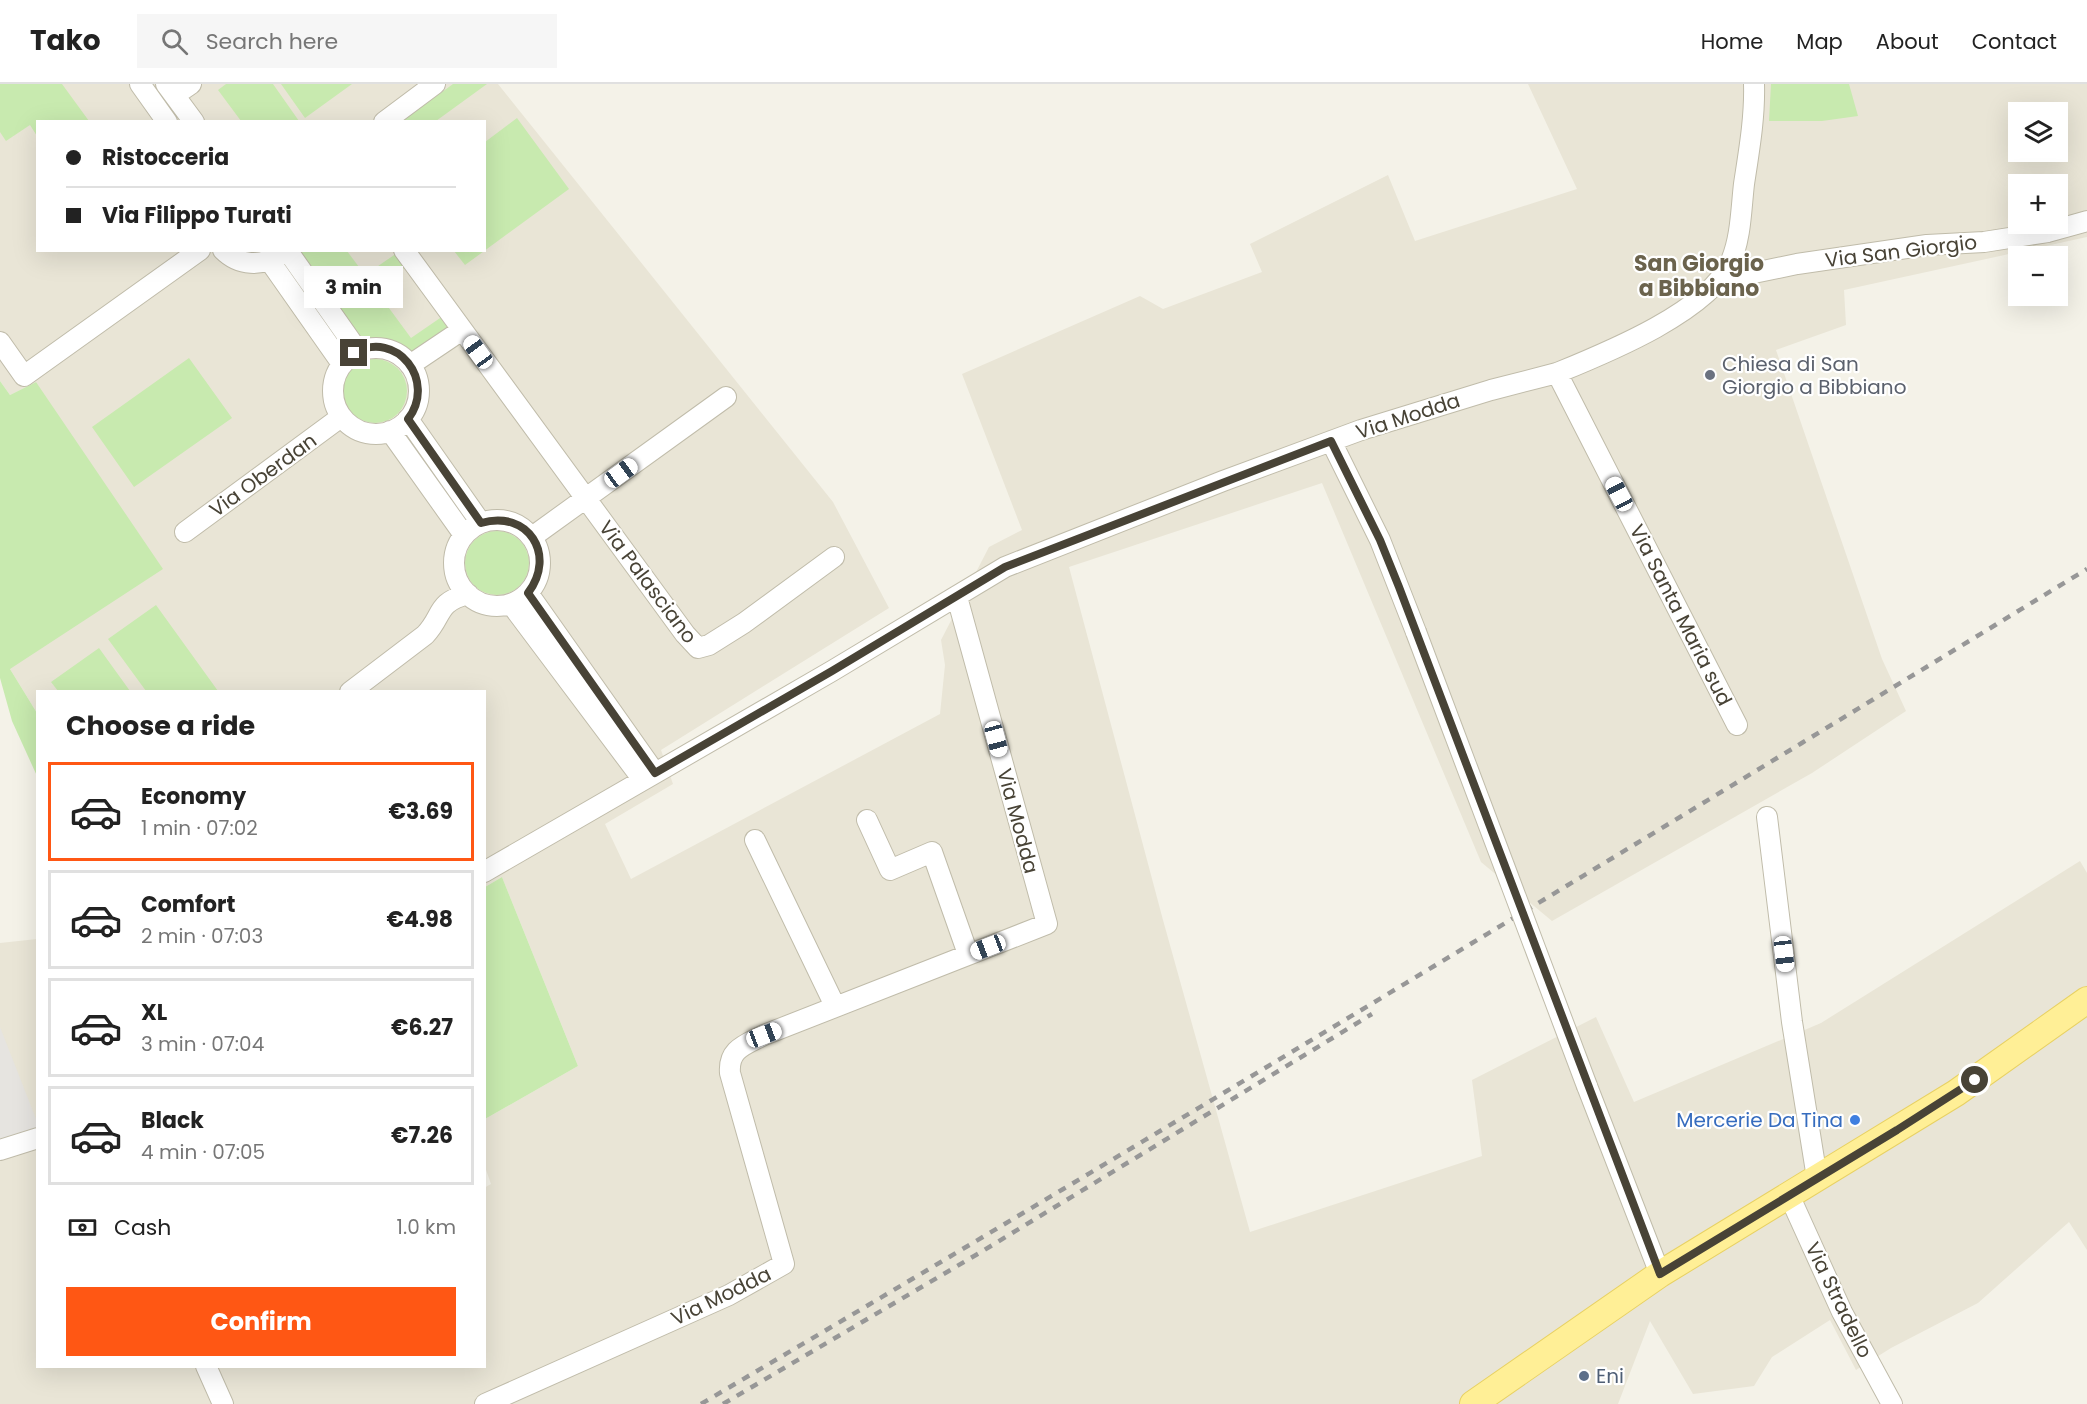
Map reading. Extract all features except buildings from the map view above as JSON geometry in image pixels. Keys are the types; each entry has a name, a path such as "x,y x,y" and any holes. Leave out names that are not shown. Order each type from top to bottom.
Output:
{"main road":[{"path":"1473,1404 1660,1274 1956,1094 2087,1000"}],"street":[{"path":"140,84 166,120"},
{"path":"387,120 435,84"},
{"path":"1557,373 1655,327 1697,301 1716,284 1730,263 1738,240 1753,118 1754,84"},
{"path":"178,88 193,120"},
{"name":"Via San Giorgio","path":"1716,284 1744,275 1797,264 1927,245 1984,242 2048,232 2087,221"},
{"path":"0,342 24,376 197,252"},
{"path":"226,252 246,263 280,254"},
{"name":"Via Palasciano","path":"405,252 685,634 698,648 709,645 744,623 834,557"},
{"path":"280,254 358,351"},
{"path":"280,254 342,364"},
{"path":"410,365 462,330"},
{"path":"372,348 384,349 402,356 416,377 419,389 417,402 408,419 390,431 377,434 365,433 353,428 341,417 334,402 332,389 335,376 342,364 358,351 372,348"},
{"name":"Via Modda","path":"485,1404 729,1295 784,1264 730,1073 731,1057 738,1049 764,1035 835,1006 1047,924 957,597 986,577 1027,557 1331,441 1430,408 1557,373"},
{"name":"Via Santa Maria sud","path":"1557,373 1737,725"},
{"path":"532,537 726,397"},
{"name":"Via Oberdan","path":"185,532 341,417"},
{"path":"408,419 481,523"},
{"path":"390,431 464,536"},
{"path":"1331,441 1380,540 1660,1274"},
{"path":"495,520 509,521 522,527 532,537 539,550 540,565 537,579 528,593 511,604 489,605 474,599 458,581 454,565 456,550 464,536 481,523 495,520"},
{"path":"528,593 649,776"},
{"path":"353,690 425,635 432,627 439,610 446,604 468,594"},
{"path":"486,871 957,597"},
{"path":"511,604 649,776"},
{"path":"1767,817 1792,1022 1817,1178"},
{"path":"867,820 890,870 932,852 969,954"},
{"path":"755,840 835,1006"},
{"path":"0,1150 36,1139"},
{"name":"Via Stradello","path":"1789,1195 1842,1312 1892,1404"},
{"path":"207,1368 223,1404"}],"shaded area":[{"path":"0,84 498,84 833,502 889,608 661,750 673,784 605,824 631,879 940,714 945,665 941,640 989,547 1022,530 962,374 1140,296 1163,309 1262,272 1250,244 1388,175 1415,241 1577,189 1528,84 2087,84 2087,237 2046,246 2008,246 2008,254 1844,290 1846,325 1776,350 1882,659 1906,711 1812,773 1552,921 1481,862 1322,483 1069,567 1163,920 1250,1232 1482,1156 1472,1080 1596,1017 1634,1102 1821,1023 2080,861 2087,873 2087,1250 2069,1222 1978,1303 1891,1348 1856,1370 1830,1320 1772,1357 1754,1386 1693,1394 1650,1321 1618,1404 0,1404 0,943 36,939 36,1368 486,1368 486,1187 491,1184 486,1170 486,1118 578,1066 502,877 486,886 486,690 36,690 36,711 10,669 36,382 10,395 0,381"},
{"path":"0,1027 36,1119 36,1138 0,1150"}],"green space":[{"path":"0,84 62,84 88,120 36,120 36,134 30,125 6,141 0,132"},
{"path":"226,84 273,84 298,120 240,120 218,90"},
{"path":"281,84 352,84 305,118"},
{"path":"453,84 487,84 437,120 404,120"},
{"path":"1771,84 1849,84 1858,116 1822,121 1769,121"},
{"path":"517,118 569,189 486,250 486,141"},
{"path":"297,252 348,252 365,275 397,253 407,266 375,289 411,338 443,316 452,328 410,355 381,344 362,344"},
{"path":"455,252 483,252 465,265"},
{"path":"189,358 232,418 134,487 92,427"},
{"path":"369,359 381,359 398,368 405,379 407,391 405,403 398,414 381,423 369,423 357,418 348,409 343,397 343,385 348,373 357,364"},
{"path":"0,381 10,395 36,382 163,569 10,669 36,711 36,774 12,721 0,678"},
{"path":"491,531 503,531 520,540 527,551 529,563 527,575 520,586 503,595 491,595 479,590 470,581 465,569 465,557 470,545 479,536"},
{"path":"156,605 217,690 145,690 108,639"},
{"path":"99,648 129,690 57,690 51,682"},
{"path":"502,877 578,1066 486,1118 486,886"}],"railway":[{"path":"701,1404 1396,989 2087,569"},
{"path":"723,1404 981,1252 1372,1014"}],"place":[{"name":"Chiesa di San Giorgio a Bibbiano","path":"1710,375"},
{"name":"Mercerie Da Tina","path":"1855,1120"},
{"name":"Eni","path":"1584,1376"}],"district":[{"name":"San Giorgio a Bibbiano","path":"1699,276"}],"route":[{"path":"354,353 372,348 390,350 402,356 410,365 419,389 417,402 408,419 481,523 495,520 509,521 522,527 532,537 539,550 540,565 537,579 528,593 655,773 832,671 1005,567 1331,441 1380,540 1399,587 1660,1274 1956,1094 1975,1080"}]}
